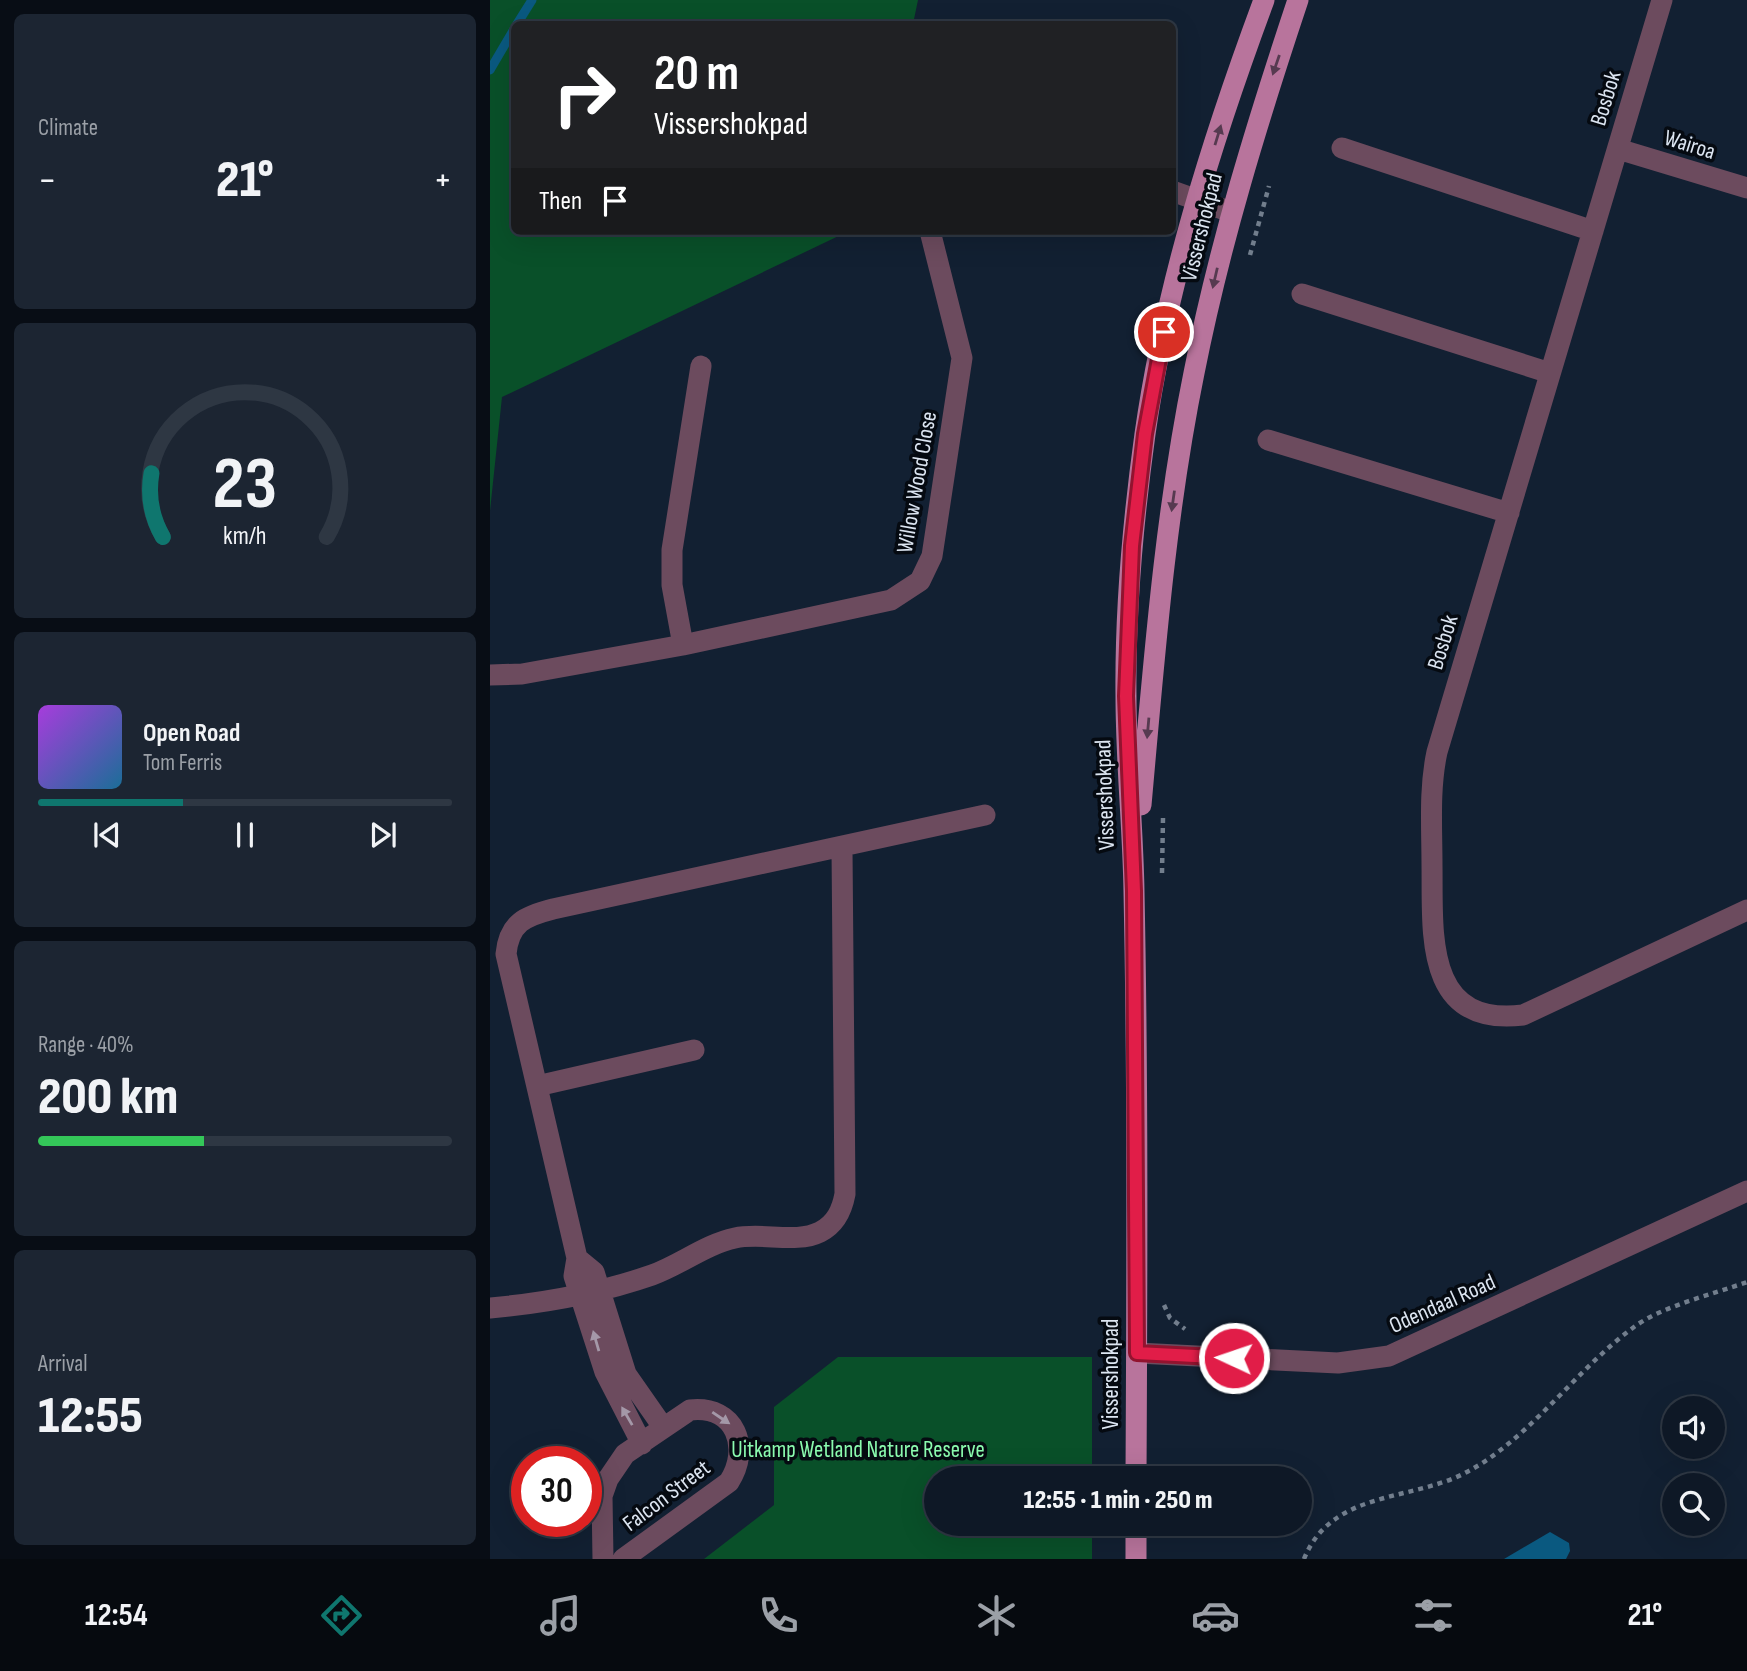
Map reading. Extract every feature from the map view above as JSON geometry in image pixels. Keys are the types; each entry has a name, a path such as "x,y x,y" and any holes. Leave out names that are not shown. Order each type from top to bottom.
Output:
{"main road":[{"name":"Vissershokpad","path":"1136,1466 1134,891 1126,696 1132,546 1145,434 1158,358 1198,200 1264,0"},
{"name":"Vissershokpad","path":"1134,891 1156,638 1173,497 1193,374 1231,212 1258,119 1298,0"},
{"path":"1136,1536 1136,1559"}],"street":[{"name":"Bosbok","path":"1662,0 1432,775 1433,949 1444,981 1460,999 1481,1011 1495,1015 1523,1015 1747,910"},
{"path":"1342,148 1593,231"},
{"name":"Wairoa","path":"1618,149 1747,188"},
{"path":"1176,192 1231,212"},
{"name":"Willow Wood Close","path":"490,675 522,674 683,645 891,600 920,581 932,556 961,371 959,339 931,235"},
{"path":"1302,294 1550,373"},
{"path":"683,645 672,585 672,550 701,366"},
{"path":"1268,440 1508,513"},
{"path":"642,1444 591,1293 574,1276 577,1258 506,954 510,932 529,914 842,849 985,816"},
{"path":"490,1308 591,1293 654,1274 733,1238 756,1234 793,1237 817,1234 830,1226 842,1211 845,1194 842,849"},
{"path":"537,1086 694,1050"},
{"name":"Odendaal Road","path":"1137,1353 1338,1363 1389,1356 1747,1191"},
{"path":"619,1380 663,1427"},
{"name":"Falcon Street","path":"603,1559 602,1496 608,1479 625,1454 690,1410 711,1412 729,1422 737,1434 741,1451 738,1467 729,1482 623,1559"}],"path":[{"path":"1247,262 1259,229 1271,175"},
{"path":"1162,887 1163,807"},
{"path":"1304,1559 1319,1533 1347,1511 1380,1498 1439,1484 1482,1462 1517,1434 1599,1355 1637,1325 1747,1282"},
{"path":"1162,1296 1170,1318 1189,1331"}],"green space":[{"path":"490,0 918,0 914,21 511,21 511,235 841,235 502,397 490,511"},
{"name":"Uitkamp Wetland Nature Reserve","path":"838,1357 1092,1357 1092,1466 924,1466 924,1536 1092,1536 1092,1559 704,1559 774,1505 774,1407"}],"water":[{"path":"1550,1532 1569,1543 1570,1551 1566,1559 1504,1559"}],"waterway":[{"path":"519,21 532,0"},
{"path":"490,70 511,34"}],"route":[{"path":"1164,332 1145,434 1132,546 1126,696 1134,891 1137,1353 1234,1358"}]}
